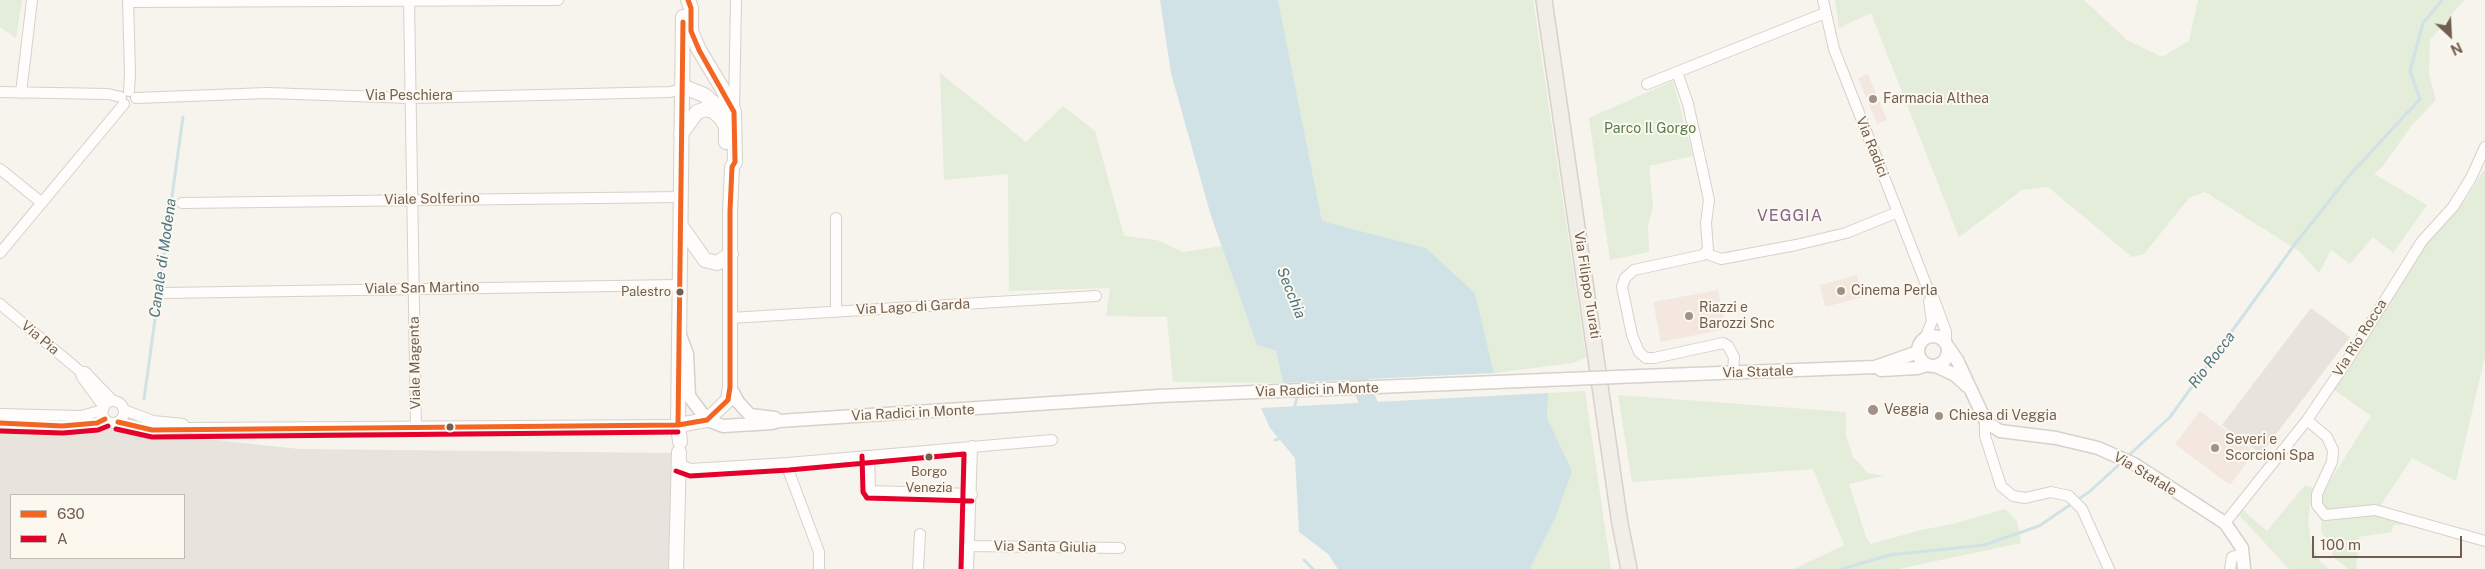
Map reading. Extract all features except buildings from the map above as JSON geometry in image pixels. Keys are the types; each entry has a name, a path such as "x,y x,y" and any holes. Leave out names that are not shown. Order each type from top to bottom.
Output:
{"main road":[{"path":"676,569 679,453 679,285 682,197 683,9 688,0"},
{"path":"688,0 691,8 691,31 698,50 722,88 734,112 735,162 732,167"},
{"name":"Via Filippo Turati","path":"1544,0 1620,524 1629,569"},
{"path":"682,89 687,88 704,95 726,112 730,125 730,165 732,167 730,211 730,387 728,400 707,420"},
{"path":"681,134 697,112 713,111 722,119 726,128 726,202 730,211"},
{"path":"681,226 706,260 717,263 730,254"},
{"name":"Via Radici in Monte","path":"678,425 707,420"}],"street":[{"path":"21,92 32,0"},
{"path":"0,253 127,98 130,74 128,1 558,0"},
{"path":"734,112 736,0"},
{"name":"Via Radici","path":"1822,0 1824,13 1851,95 1929,292"},
{"name":"Viale Magenta","path":"409,1 416,427"},
{"path":"1647,84 1824,13"},
{"path":"1677,72 1688,104 1709,200 1706,223 1709,243 1705,253"},
{"name":"Via Peschiera","path":"0,92 108,94 127,98 267,93 411,98 670,92 682,89"},
{"name":"Via Rio Rocca","path":"2225,523 2307,420 2347,361 2422,241 2453,207 2471,178 2485,147"},
{"path":"0,169 42,203"},
{"name":"Viale Solferino","path":"182,204 411,199 682,197"},
{"path":"1733,373 1734,357 1728,346 1723,344 1654,358 1646,358 1639,352 1632,335 1622,287 1625,278 1634,270 1705,253 1721,259 1846,233 1898,212"},
{"path":"836,218 836,312"},
{"name":"Viale San Martino","path":"164,293 679,285"},
{"path":"1929,292 1932,322 1925,339 1920,345 1918,352 1921,360 1955,374 1972,390"},
{"path":"1929,292 1934,299 1946,332 1947,345 1947,357 1932,366"},
{"name":"Via Lago di Garda","path":"730,318 1096,296"},
{"name":"Via Pia","path":"0,304 81,372 82,377 106,409"},
{"path":"679,332 687,354 689,396 707,420"},
{"path":"1925,339 1934,336 1947,345 1957,360 1985,420 1985,436 2001,486 2013,496 2025,498 2051,492 2069,496 2082,508 2109,569"},
{"name":"Via Statale","path":"1641,376 1875,367 1918,352"},
{"name":"Via Statale","path":"1875,367 1880,370 1932,366"},
{"name":"Via Radici in Monte","path":"707,420 723,426 772,423 779,420 1159,396 1641,376"},
{"path":"730,387 738,402 750,415 773,417 779,420"},
{"name":"Via Radici in Monte","path":"0,414 81,416 120,404 124,410 153,421 183,424 186,428"},
{"name":"Via Radici in Monte","path":"106,409 110,423 118,422 152,430 186,428 678,425"},
{"name":"Via Radici in Monte","path":"0,423 62,426 97,423 106,409"},
{"path":"118,422 123,417 124,410"},
{"name":"Via Statale","path":"1985,420 2000,431 2056,438 2098,448 2134,464 2225,523 2240,542 2244,554 2244,569"},
{"path":"2307,420 2327,437 2333,450 2332,462 2317,494 2317,505 2325,515 2375,510 2485,540"},
{"path":"788,463 1052,440"},
{"path":"968,569 972,494 972,446"},
{"path":"679,453 784,458 788,463 788,472 819,552 819,569"},
{"path":"869,456 870,491 972,494"},
{"path":"918,569 920,534"},
{"name":"Via Santa Giulia","path":"970,546 1120,548"},
{"path":"2230,569 2232,557 2244,554"}],"shaded area":[{"name":"Farmacia Althea","path":"1868,74 1887,120 1877,124 1858,78"},
{"name":"Cinema Perla","path":"1857,275 1863,297 1825,307 1820,285"},
{"name":"Riazzi e Barozzi Snc","path":"1718,290 1726,329 1661,342 1653,302"},
{"path":"2311,308 2350,337 2261,454 2222,425"},
{"name":"Severi e Scorcioni Spa","path":"2200,411 2255,452 2230,485 2175,444"},
{"path":"0,422 71,425 300,449 674,453 675,569 0,569"}],"green space":[{"path":"0,0 22,0 16,38 0,27"},
{"path":"1278,0 1533,0 1586,357 1573,363 1494,373 1475,293 1426,248 1322,221"},
{"path":"1835,0 2084,0 2127,40 2162,57 2189,41 2198,0 2464,0 2430,40 2429,75 2436,100 2412,125 2382,167 2374,174 2427,205 2393,253 2373,237 2350,264 2331,250 2319,273 2299,251 2205,192 2189,198 2144,254 2132,257 2048,187 2022,190 1959,237 1871,13 1839,28"},
{"path":"940,73 1026,142 1063,106 1095,131 1124,236 1157,240 1183,252 1222,246 1257,345 1276,351 1283,383 1173,382 1167,317 1106,316 1110,288 1009,291 1008,174 944,180"},
{"name":"Parco Il Gorgo","path":"1673,81 1693,156 1649,166 1653,206 1648,226 1649,252 1610,260 1589,118"},
{"path":"2483,171 2485,171 2485,356 2456,481 2412,458 2380,506 2405,525 2393,525 2392,532 2359,537 2356,569 2349,569 2334,558 2321,530 2323,492 2371,416 2333,389 2426,244 2467,198"},
{"path":"1585,391 1611,569 1530,569 1555,519 1571,471 1547,418 1548,393"},
{"path":"1618,395 1846,412 1846,436 1853,457 1868,473 1884,476 1849,484 1866,537 1871,544 2005,509 2017,521 2021,543 1898,569 1794,569 1844,545 1813,469 1632,482"},
{"path":"2305,485 2313,488 2308,521 2311,544 2320,561 2329,569 2289,569 2239,515 2243,510 2267,531"}],"water":[{"path":"1160,0 1278,0 1322,221 1426,248 1475,293 1494,373 1283,383 1276,351 1257,345 1211,216 1171,73"},
{"path":"1548,393 1547,418 1572,471 1555,519 1530,569 1338,569 1328,554 1299,532 1295,458 1270,428 1261,408"}],"waterway":[{"name":"Rio Rocca","path":"2127,457 2170,417 2295,244 2348,177 2420,99 2410,71 2423,23 2442,0"},
{"name":"Canale di Modena","path":"144,399 183,117"},
{"name":"Secchia","path":"1343,363 1356,373 1377,424"},
{"path":"1294,409 1298,393"},
{"name":"Canale di Modena","path":"136,439 143,436"},
{"path":"1275,440 1282,438"},
{"name":"Rio Rocca","path":"1842,569 1890,555 1984,545 2039,526 2089,492 2121,463"},
{"path":"1304,560 1313,569"}],"transit line":[{"name":"630","path":"118,422 152,430 678,425 707,420 728,400 730,387 730,211 732,167 735,162 734,112 699,50 691,31 691,8 688,0"},
{"name":"630","path":"678,425 683,22"},
{"name":"630","path":"0,423 62,426 97,423 105,419"},
{"name":"A","path":"0,431 63,433 98,430 108,426"},
{"name":"A","path":"116,429 152,437 678,432"},
{"name":"A","path":"676,471 690,476 789,470 964,454 961,569"},
{"name":"A","path":"862,456 863,492 867,498 972,501"}],"place":[{"name":"Farmacia Althea","path":"1873,99"},
{"name":"Cinema Perla","path":"1841,291"},
{"name":"Palestro","path":"680,292"},
{"name":"Riazzi e Barozzi Snc","path":"1689,316"},
{"name":"Veggia","path":"1873,410"},
{"name":"Chiesa di Veggia","path":"1939,416"},
{"name":"Severi e Scorcioni Spa","path":"2215,448"},
{"name":"Borgo Venezia","path":"929,457"}],"district":[{"name":"VEGGIA","path":"1790,216"}]}
